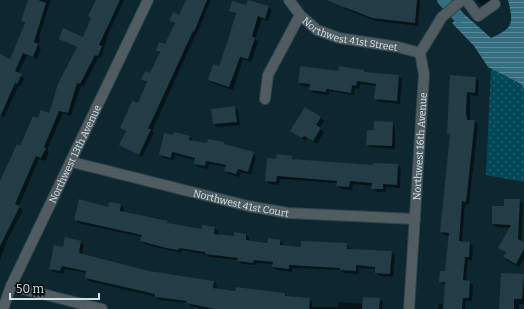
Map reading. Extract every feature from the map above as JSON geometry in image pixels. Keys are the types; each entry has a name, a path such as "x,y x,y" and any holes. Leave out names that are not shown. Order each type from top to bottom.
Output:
{"street":[{"name":"Northwest 13th Avenue","path":"3,309 11,286 72,162 148,0"},
{"name":"Northwest 41st Street","path":"289,0 300,15 317,30 339,38 398,47 420,53"},
{"path":"420,53 442,17 462,0"},
{"path":"466,0 478,16 495,4"},
{"path":"265,99 268,75 300,15"},
{"name":"Northwest 16th Avenue","path":"409,309 424,74 420,53"},
{"name":"Northwest 41st Court","path":"72,162 248,206 288,213 415,219"},
{"path":"11,286 102,309"}],"shaded area":[{"path":"508,0 524,0 524,89 521,84 488,67 474,46 452,23 464,14 491,38 504,31 510,24 511,15"},
{"path":"491,68 521,84 524,89 524,182 486,175"}],"building":[{"path":"28,0 38,0 46,3 34,42 38,44 33,57 23,53 15,71 22,74 17,84 15,83 0,117 0,54 10,59 25,23 21,21"},
{"path":"96,0 120,0 99,45 102,46 98,56 95,55 80,84 77,83 68,113 59,111 41,158 36,156 15,204 20,206 0,246 0,181 17,144 20,146 33,116 38,118 41,110 49,113 58,84 77,47 59,39 63,28 83,37 91,18 88,16"},
{"path":"186,0 207,0 194,32 193,31 148,129 151,129 139,155 119,145 126,131 120,128 132,101 138,103 147,82 141,79 145,71 150,73 160,52 156,50 159,42 165,44 175,23 169,21 173,12 179,15"},
{"path":"248,0 269,6 265,19 258,16 252,36 255,38 248,59 240,57 229,87 208,80 213,64 219,66 227,43 236,13 229,11 232,1 246,5"},
{"path":"326,0 417,0 415,23 372,18"},
{"path":"300,66 338,71 339,66 364,70 364,72 399,75 397,101 374,99 376,84 357,81 356,86 352,85 351,93 326,89 326,92 309,90 310,84 298,83"},
{"path":"450,75 476,77 475,93 467,92 467,120 475,120 466,202 462,201 459,241 470,242 469,257 465,257 463,280 470,281 469,298 463,298 462,309 443,309 445,282 439,282 440,271 445,271 449,233 440,232 450,134 447,134"},
{"path":"235,106 237,122 213,124 211,109"},
{"path":"305,107 321,117 316,125 321,128 313,141 304,136 302,138 290,131"},
{"path":"374,121 393,122 392,146 366,145 367,130 374,130"},
{"path":"174,132 190,136 189,140 207,143 208,139 224,142 224,144 254,152 248,172 238,169 236,174 224,171 226,165 206,161 205,166 194,164 195,158 172,152 171,158 159,155 164,133 173,135"},
{"path":"277,154 293,156 292,159 373,165 373,163 398,164 397,185 383,184 383,189 371,189 372,183 350,181 349,187 336,186 337,181 277,176 276,182 265,181 267,158 276,159"},
{"path":"79,199 108,207 109,202 121,204 120,211 168,221 167,223 202,229 202,225 215,227 214,234 234,236 234,232 246,234 246,240 267,243 268,238 280,240 280,245 301,247 301,241 347,243 347,249 392,251 390,274 375,273 375,267 356,265 356,271 340,270 340,268 289,265 289,269 272,267 273,262 254,260 253,263 237,261 238,258 205,254 205,252 179,248 178,250 166,248 140,241 142,235 74,220"},
{"path":"504,199 520,199 518,239 524,242 524,249 516,264 503,257 506,252 498,248 511,225 492,224 492,206 504,206"},
{"path":"65,237 81,241 79,253 149,271 214,281 213,288 235,291 236,287 285,293 285,296 310,298 309,309 215,309 186,303 187,301 155,297 155,294 85,278 86,271 62,266 60,271 49,269 54,245 63,247"},
{"path":"501,273 524,274 522,299 514,299 514,309 499,309"},
{"path":"363,297 380,298 379,309 362,309"}],"waterway":[{"path":"443,0 459,17"}]}
